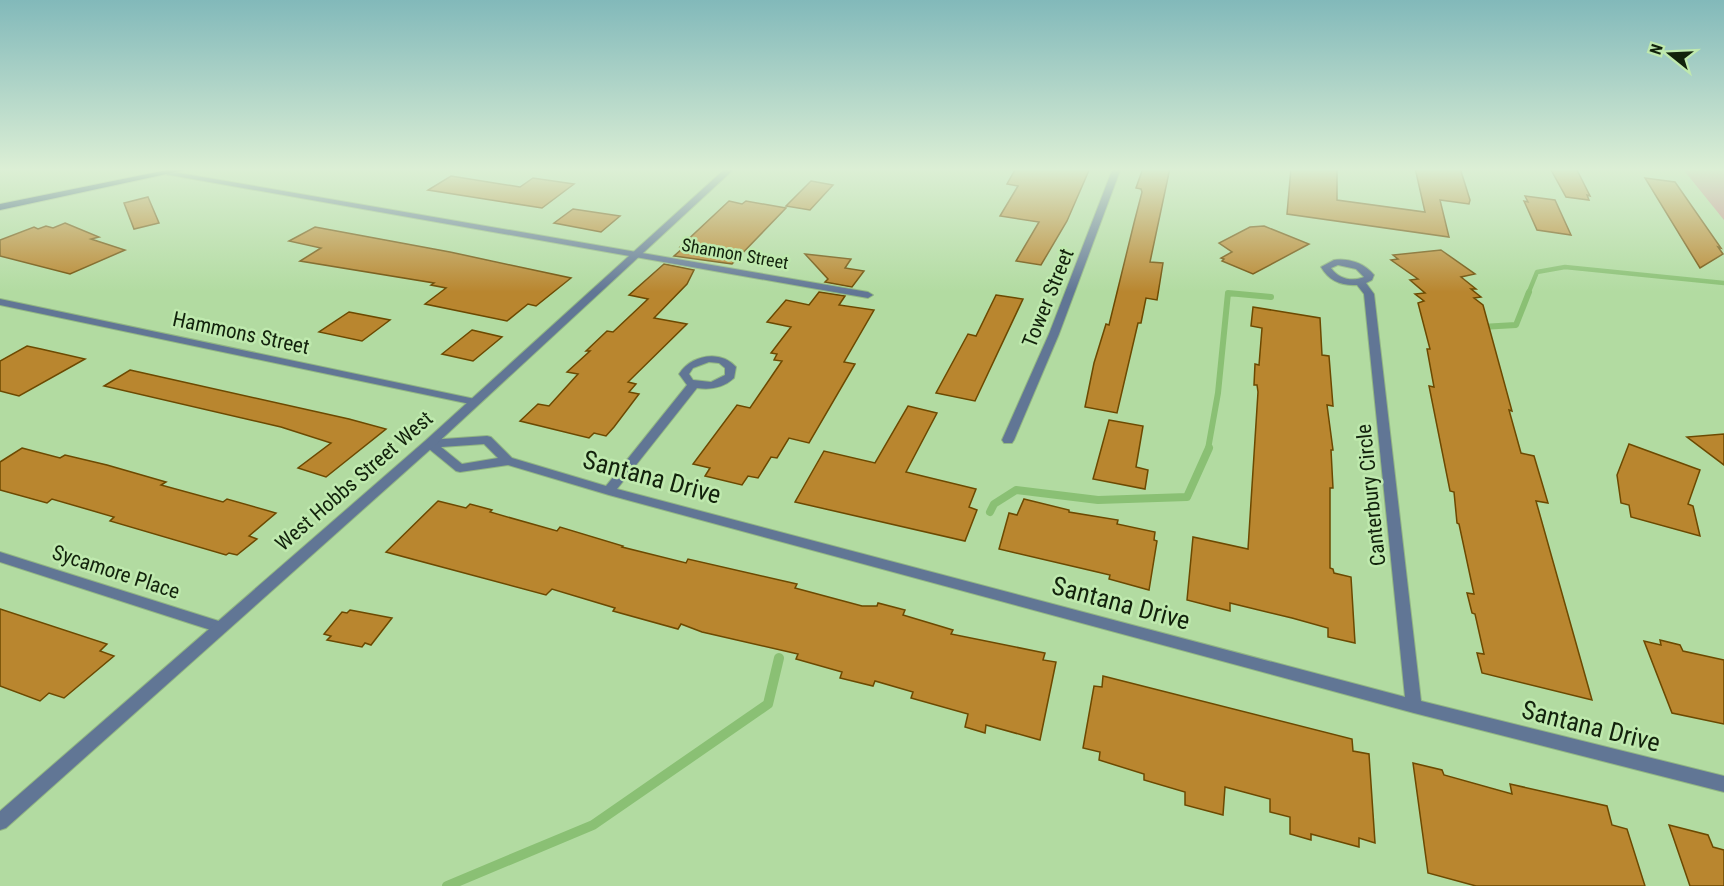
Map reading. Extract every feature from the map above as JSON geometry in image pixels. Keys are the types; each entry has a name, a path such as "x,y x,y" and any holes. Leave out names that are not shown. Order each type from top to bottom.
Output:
{"street":[{"name":"Shannon Street","path":"379,209 868,295"},
{"name":"West Hobbs Street West","path":"0,822 429,444 685,209"},
{"name":"Tower Street","path":"1008,440 1054,334 1102,209"},
{"name":"Canterbury Circle","path":"1360,282 1369,294 1414,706"},
{"name":"Hammons Street","path":"0,302 475,402"},
{"path":"609,491 694,384"},
{"name":"Santana Drive","path":"429,444 487,440 508,461"},
{"name":"Santana Drive","path":"429,444 460,468 508,461 609,491 1414,706 1724,784"},
{"name":"Sycamore Place","path":"0,557 220,627"}],"shaded area":[{"path":"1715,209 1724,209 1724,220"}],"building":[{"path":"126,209 153,209 159,223 134,229"},
{"path":"573,209 620,216 601,232 554,223"},
{"path":"720,209 785,209 732,264 674,256 683,248 680,247"},
{"path":"1004,209 1072,209 1041,265 1016,261 1039,222 1000,216"},
{"path":"1138,209 1161,209 1150,262 1163,263 1157,300 1146,298 1117,413 1085,407 1094,363 1106,324 1109,325"},
{"path":"1287,209 1406,209 1425,212 1424,209 1442,209 1449,237 1287,214"},
{"path":"1528,209 1559,209 1571,235 1537,230"},
{"path":"1664,209 1694,209 1721,248 1718,247 1723,254 1700,268"},
{"path":"65,223 99,237 91,239 125,250 70,274 0,256 0,240 34,227 53,228"},
{"path":"1264,226 1309,244 1253,274 1222,261 1224,259 1221,258 1232,252 1219,243 1250,227"},
{"path":"315,227 450,252 571,278 536,306 528,304 507,321 425,304 446,288 431,285 434,283 300,261 321,248 289,241"},
{"path":"1441,250 1475,274 1461,277 1476,289 1471,289 1481,297 1474,298 1483,305 1521,453 1534,456 1548,503 1536,501 1592,700 1482,673 1477,653 1484,654 1475,614 1472,613 1467,593 1474,594 1457,523 1454,492 1450,491 1429,386 1434,387 1427,349 1430,349 1418,303 1424,301 1415,294 1425,293 1410,280 1418,279 1391,260 1398,259 1393,255"},
{"path":"805,254 851,259 845,268 864,271 852,287 825,282 828,279"},
{"path":"664,264 694,270 687,284 654,318 687,324 628,382 636,384 629,392 639,394 606,436 594,433 589,438 520,421 538,404 549,406 578,374 567,372 590,351 586,351 607,331 613,332 648,299 629,295"},
{"path":"819,292 845,296 839,305 874,310 844,362 855,364 809,443 789,438 777,458 771,457 758,478 748,476 742,485 705,476 710,468 693,464 737,405 750,408 782,361 774,360 777,354 771,353 791,327 767,322 786,300 809,305"},
{"path":"996,295 1023,299 975,401 936,393 968,334 976,336"},
{"path":"1253,307 1320,318 1322,355 1329,356 1333,406 1327,405 1333,450 1331,450 1333,488 1330,488 1330,568 1334,573 1351,577 1355,643 1328,637 1328,628 1292,618 1230,603 1230,611 1187,600 1193,537 1248,549 1258,392 1257,385 1254,385 1255,364 1259,365 1262,328 1251,326"},
{"path":"349,312 390,320 362,341 319,332"},
{"path":"472,330 502,337 473,361 442,354"},
{"path":"27,346 85,359 19,396 0,391 0,361"},
{"path":"130,370 386,429 326,477 298,468 331,443 281,427 104,386"},
{"path":"908,406 937,413 906,472 976,489 969,507 977,510 965,541 795,502 824,451 875,463"},
{"path":"1109,420 1143,426 1136,467 1148,470 1145,489 1093,479"},
{"path":"1724,434 1724,465 1687,437"},
{"path":"1629,444 1700,470 1688,504 1693,506 1700,536 1631,517 1629,505 1621,503 1617,475"},
{"path":"22,448 60,458 65,455 107,465 166,482 161,485 223,502 227,499 276,513 249,536 257,539 237,555 229,553 226,555 110,521 114,517 52,499 47,503 0,490 0,462"},
{"path":"1024,499 1069,510 1069,512 1118,520 1117,524 1155,532 1154,540 1157,541 1149,590 1109,579 1110,575 999,549 1009,513 1017,515"},
{"path":"438,501 466,508 470,504 557,531 560,527 622,547 686,563 688,559 797,584 795,588 862,606 877,606 878,603 905,610 903,615 953,630 951,634 1045,653 1043,660 1056,662 1040,740 986,725 985,733 965,727 968,714 911,698 913,692 875,681 873,686 840,678 842,672 796,659 798,654 702,632 681,624 678,629 613,611 615,608 552,589 546,595 386,552"},
{"path":"0,609 107,644 100,651 114,656 64,698 49,693 40,701 0,686"},
{"path":"350,610 392,618 371,645 365,643 362,647 327,640 331,636 324,634 342,612 347,613"},
{"path":"1660,640 1680,645 1683,651 1724,660 1724,724 1672,713 1644,641 1661,645"},
{"path":"1103,676 1352,739 1353,751 1369,754 1375,843 1359,838 1359,847 1311,834 1311,840 1290,834 1290,817 1270,812 1270,799 1225,787 1223,815 1185,805 1185,792 1144,780 1144,774 1099,760 1100,752 1083,748 1094,686 1102,687"},
{"path":"1413,763 1442,770 1444,775 1512,794 1510,784 1607,806 1612,825 1627,829 1645,886 1476,886 1428,873"},
{"path":"1669,825 1708,835 1713,847 1724,850 1724,886 1690,886"}],"waterway":[{"path":"1528,294 1537,272 1565,267 1724,283"},
{"path":"1481,327 1516,325 1529,292"},
{"path":"1208,449 1218,393 1228,293 1271,297"},
{"path":"1228,294 1235,294"},
{"path":"990,512 994,504 1016,490 1098,500 1187,497 1209,448"},
{"path":"447,886 593,825 768,704 779,658"}]}
